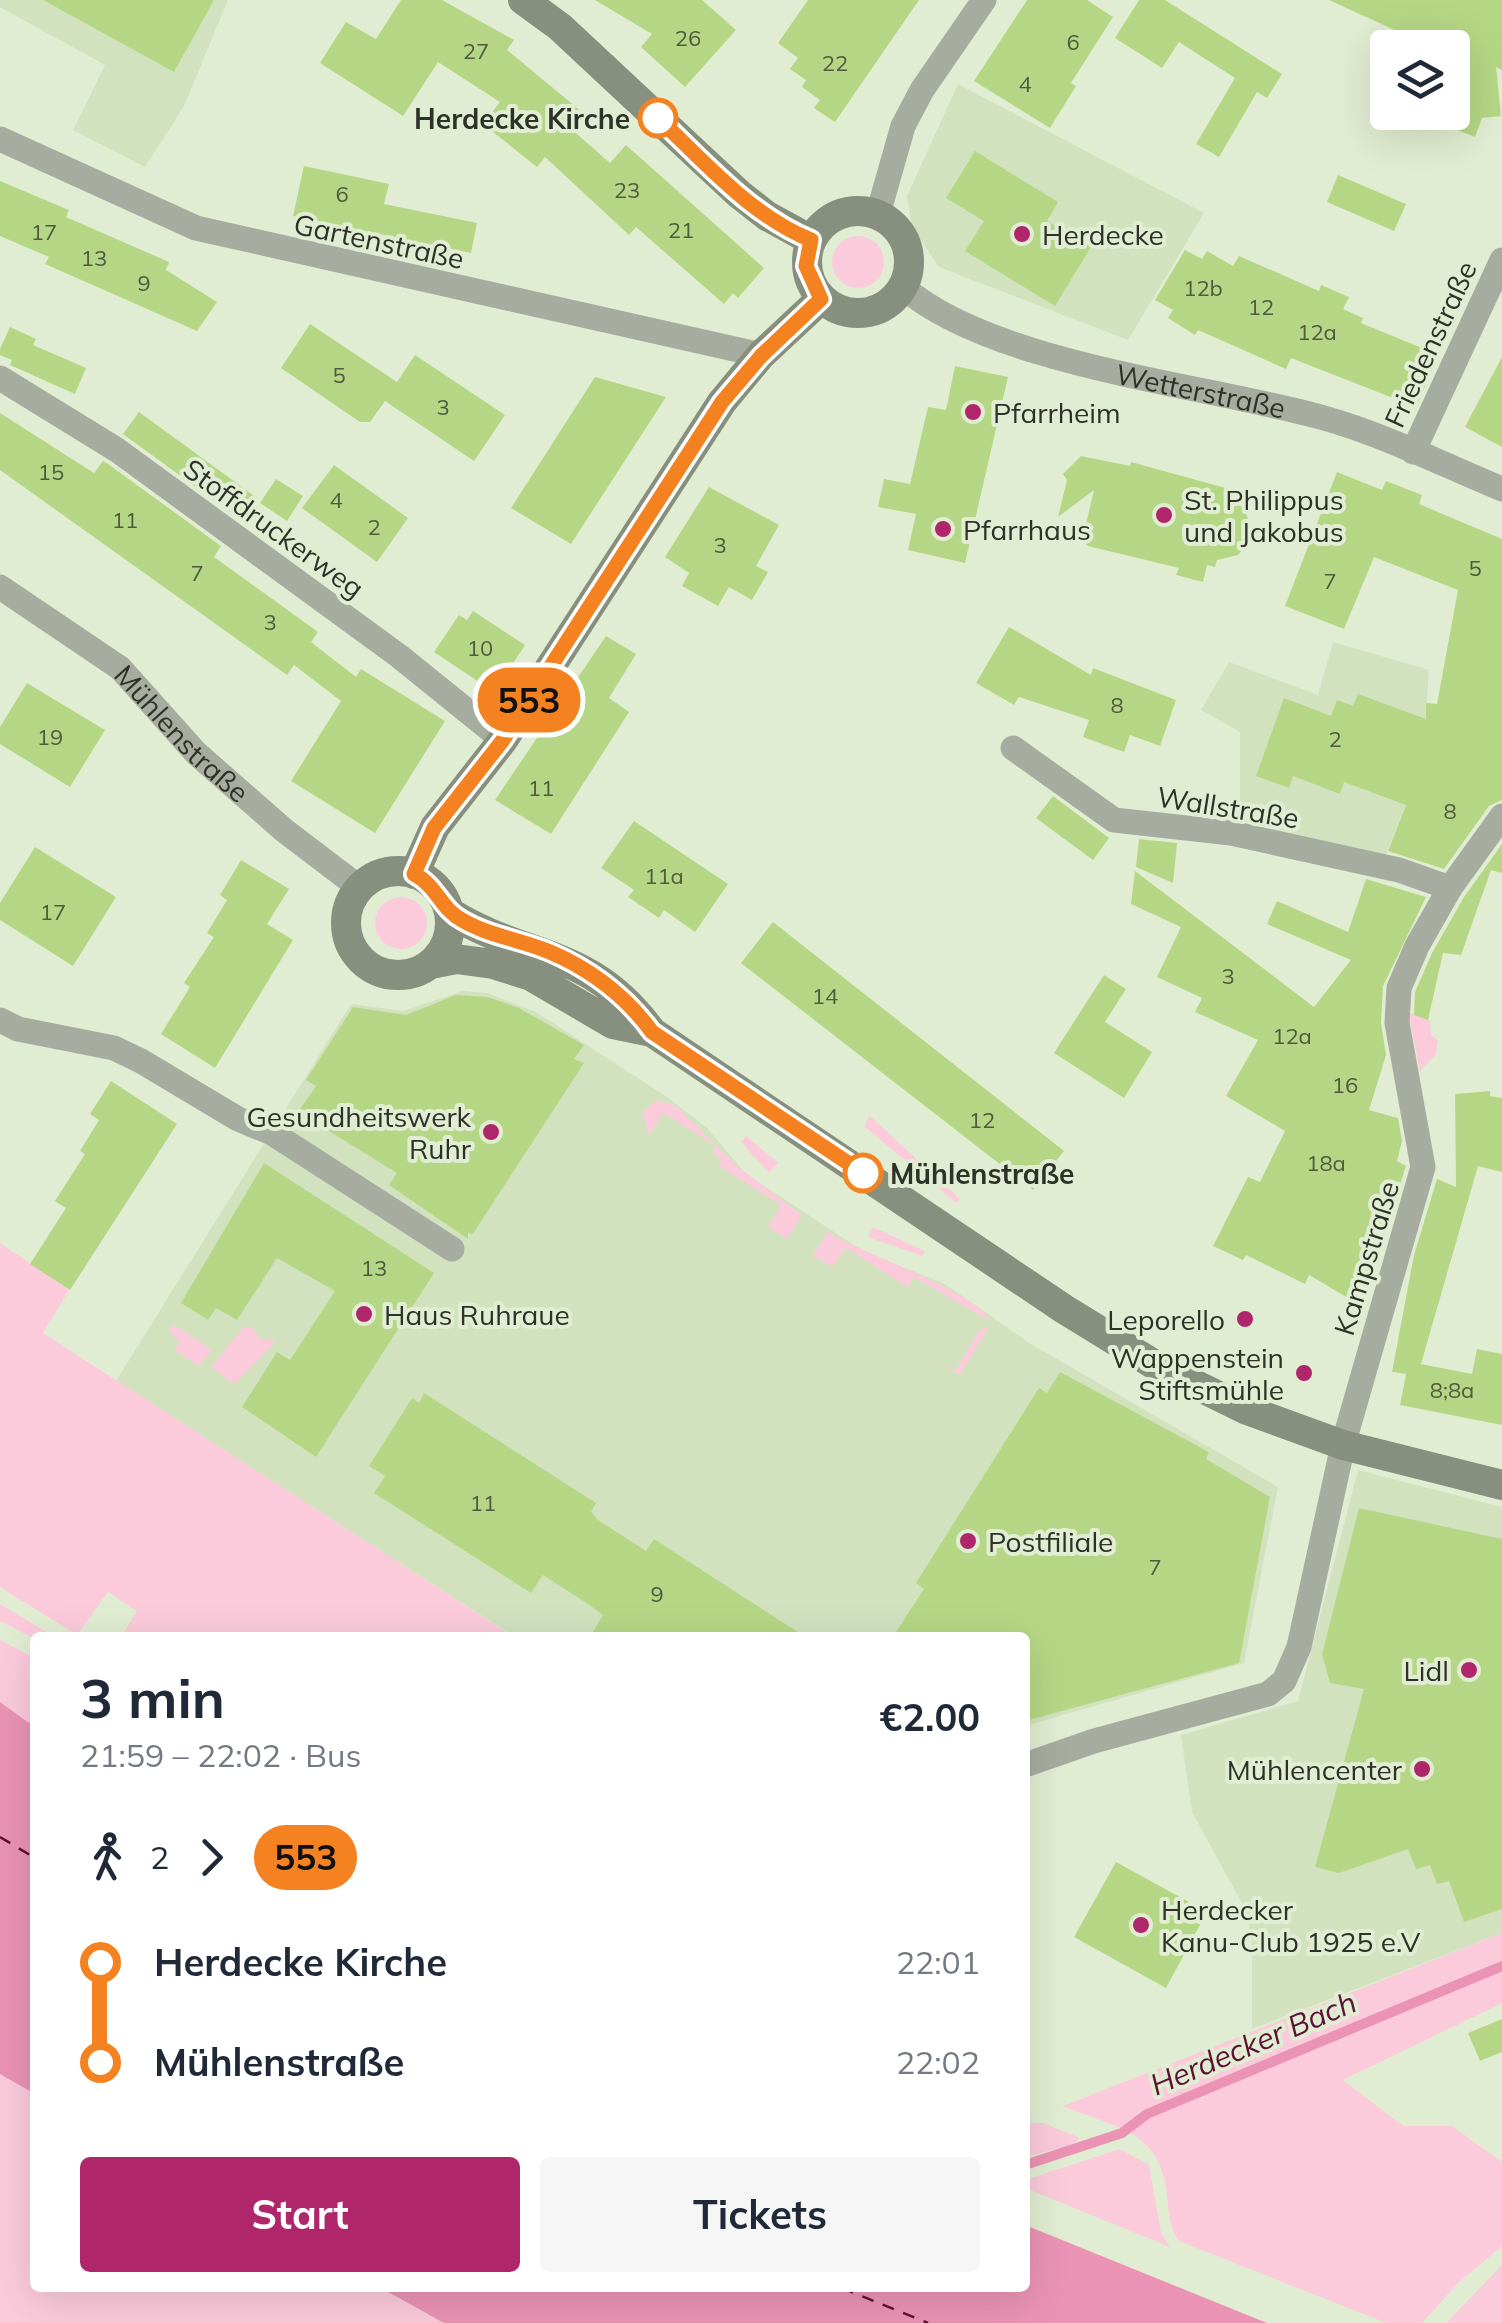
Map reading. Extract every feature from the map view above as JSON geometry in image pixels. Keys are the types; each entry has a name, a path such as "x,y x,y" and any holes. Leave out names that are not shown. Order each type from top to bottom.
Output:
{"main road":[{"path":"523,0 560,27 739,194 767,216 811,240"},
{"path":"855,210 878,214 905,240 909,269 903,287 876,310 858,313 821,299 806,266 811,240 835,216 855,210"},
{"path":"414,874 434,828 503,740 722,402 761,356 821,299"},
{"path":"431,964 448,937 449,912 442,894 414,874 375,876 360,888 347,915 346,928 354,950 364,962 396,975 456,959 493,964 544,982 614,1024 652,1032"},
{"path":"449,912 588,972 628,999 652,1032 1155,1365 1247,1410 1342,1445 1502,1485"}],"street":[{"path":"878,214 903,126 922,90 984,0"},
{"name":"Gartenstraße","path":"0,139 196,228 761,356"},
{"name":"Friedenstraße","path":"1413,452 1502,260"},
{"name":"Wetterstraße","path":"903,287 944,316 1032,348 1324,418 1502,489"},
{"name":"Stoffdruckerweg","path":"0,378 117,450 399,656 503,740"},
{"name":"Mühlenstraße","path":"0,587 120,668 196,753 285,831 360,888"},
{"name":"Wallstraße","path":"1013,748 1114,820 1231,834 1398,870 1450,888"},
{"name":"Kampstraße","path":"1342,1445 1424,1167 1397,1023 1399,988 1416,946 1450,888 1502,816"},
{"path":"0,1020 18,1029 114,1048 238,1119 272,1133 452,1249"},
{"path":"1030,1763 1094,1741 1268,1694 1284,1681 1299,1647 1342,1445"}],"shaded area":[{"path":"0,0 228,0 184,106 145,167 73,130 105,65 0,7"},
{"path":"958,84 1204,213 1128,340 939,267 912,227 907,196"},
{"path":"858,236 876,244 884,262 876,280 858,288 840,280 832,262 840,244"},
{"path":"1333,642 1429,670 1423,760 1385,857 1246,821 1240,800 1240,732 1201,710 1229,662 1318,695"},
{"path":"401,897 419,905 427,923 419,941 401,949 383,941 375,923 383,905"},
{"path":"463,991 487,993 536,1012 667,1097 707,1128 746,1174 863,1251 945,1284 1031,1344 1278,1487 1244,1663 1030,1725 1030,1632 507,1632 116,1381 351,1004 403,1011"},
{"path":"1408,1012 1430,1021 1431,1035 1438,1040 1436,1054 1420,1071"},
{"path":"656,1100 675,1105 738,1167 802,1215 787,1239 768,1227 781,1205 719,1166 722,1159 713,1153 716,1146 664,1113 649,1135 642,1113"},
{"path":"870,1116 960,1199 956,1203 864,1126"},
{"path":"746,1136 778,1163 769,1173 741,1142"},
{"path":"873,1227 925,1251 922,1256 868,1237"},
{"path":"828,1232 942,1285 980,1309 990,1321 914,1277 908,1287 846,1248 832,1267 813,1255"},
{"path":"0,1243 69,1290 43,1333 506,1632 124,1632 137,1611 108,1592 79,1632 72,1632 0,1587"},
{"path":"173,1324 212,1350 199,1366 174,1350 179,1342 169,1330"},
{"path":"990,1325 960,1375 920,1354 955,1371 979,1331"},
{"path":"252,1327 260,1339 276,1341 234,1384 211,1367 243,1328"},
{"path":"1358,1470 1502,1507 1502,1933 1252,2029 1252,1943 1245,1909 1192,1812 1181,1735 1298,1701"},
{"path":"0,1604 47,1632 30,1632 30,1636 0,1621"},
{"path":"0,1640 30,1655 30,1723 0,1702"},
{"path":"0,1702 30,1722 30,2091 0,2074"},
{"path":"1502,1933 1502,2003 1343,2080 1403,2126 1452,2126 1502,2162 1502,2246 1459,2282 1422,2323 1386,2323 1179,2241 1171,2222 1161,2168 1153,2153 1130,2133 1063,2106"},
{"path":"0,2042 30,2058 30,2292 469,2292 534,2323 0,2323"},
{"path":"1030,2123 1043,2123 1080,2138 1072,2145 1030,2156"},
{"path":"1120,2149 1149,2165 1161,2233 1170,2247 1030,2190 1030,2178"},
{"path":"1030,2227 1267,2323 444,2323 388,2292 1030,2292"},
{"path":"1502,2265 1502,2323 1448,2323 1450,2319"}],"building":[{"path":"43,0 214,0 174,72"},
{"path":"401,0 442,0 514,40 507,50 582,112 569,127 610,163 626,145 764,268 738,298 733,293 724,304 636,227 629,235 545,157 537,167 483,124 500,102 438,62 403,116 320,63 346,22 376,39"},
{"path":"595,0 702,0 736,30 685,87 641,47 652,34"},
{"path":"808,0 919,0 835,122 814,108 820,100 802,87 806,80 790,69 798,58 778,43"},
{"path":"1027,0 1087,0 1113,17 1071,83 1076,86 1050,128 974,81"},
{"path":"1139,0 1165,0 1282,74 1267,98 1257,92 1219,157 1196,144 1235,78 1179,42 1162,68 1115,38"},
{"path":"1329,0 1502,0 1502,70 1496,67 1501,116 1482,118 1475,137 1457,130 1470,130 1470,30 1395,30"},
{"name":"Herdecke","path":"975,151 1058,202 1047,221 1091,247 1055,306 965,251 984,221 946,198"},
{"path":"304,166 389,184 384,204 477,223 471,253 293,216"},
{"path":"1338,175 1406,204 1394,231 1327,202"},
{"path":"0,181 69,210 66,217 169,262 166,270 217,302 197,331 45,264 49,257 0,236"},
{"path":"1185,250 1202,259 1207,251 1233,266 1239,256 1319,291 1321,285 1349,297 1343,309 1363,318 1361,323 1439,355 1416,407 1291,358 1286,369 1198,330 1195,335 1168,318 1173,310 1155,300"},
{"path":"310,324 397,382 415,355 505,415 474,461 385,401 370,422 360,422 281,368"},
{"path":"10,327 36,339 33,345 86,368 75,394 10,365 12,360 0,355"},
{"path":"1502,357 1502,447 1465,427"},
{"path":"955,366 1008,377 965,563 908,550 916,514 878,507 884,479 910,484 928,407 946,410"},
{"path":"595,377 666,397 571,544 511,508"},
{"path":"139,412 257,498 241,520 123,434"},
{"path":"0,413 94,473 103,461 108,464 221,546 214,557 318,632 311,642 356,677 361,669 445,721 375,833 291,781 341,701 294,665 287,675 0,470"},
{"name":"St. Philippus und Jakobus","path":"1081,456 1130,466 1131,462 1229,489 1226,502 1245,507 1252,538 1238,555 1217,560 1215,567 1207,565 1203,582 1176,575 1179,568 1088,546 1082,541 1094,490 1058,517 1067,480 1063,474"},
{"path":"334,465 408,518 377,562 302,508"},
{"path":"1337,472 1382,490 1386,481 1422,495 1419,504 1502,539 1502,800 1489,806 1444,869 1388,851 1406,805 1344,782 1340,794 1293,776 1289,788 1256,776 1284,698 1331,716 1337,700 1353,706 1358,694 1426,719 1426,703 1437,704 1458,590 1374,557 1344,629 1285,606"},
{"path":"276,479 303,496 287,521 260,503"},
{"path":"709,487 779,525 756,566 768,572 752,600 729,587 718,606 682,586 689,573 665,557"},
{"path":"473,611 525,645 494,692 434,652 459,615 467,620"},
{"path":"1009,627 1091,675 1093,668 1176,700 1160,746 1130,735 1124,752 1083,737 1089,720 1019,697 1014,705 976,683"},
{"path":"606,636 636,654 609,698 629,712 551,834 495,800"},
{"path":"27,683 105,730 70,787 0,744 0,727"},
{"path":"1053,796 1109,838 1093,860 1036,818"},
{"path":"634,821 728,884 695,932 664,910 659,918 628,897 634,890 601,868"},
{"path":"1139,839 1177,843 1173,883 1136,867"},
{"path":"1502,844 1502,873 1491,870 1461,955 1443,953 1428,1020 1414,1015 1415,992 1432,953 1464,897"},
{"path":"35,847 116,897 73,966 0,920 0,903"},
{"path":"241,860 289,889 267,924 293,940 215,1068 161,1034 190,987 184,983 214,937 207,933 227,900 220,895"},
{"path":"1135,871 1314,1007 1351,960 1267,924 1277,901 1348,932 1366,879 1426,897 1383,986 1381,1023 1386,1055 1369,1110 1398,1118 1402,1141 1397,1161 1406,1166 1360,1305 1309,1275 1305,1284 1246,1255 1243,1260 1213,1246 1248,1177 1260,1182 1285,1131 1226,1096 1258,1040 1195,1012 1202,998 1157,977 1181,927 1131,904"},
{"path":"773,922 1064,1151 1033,1190 741,963"},
{"path":"1104,975 1126,989 1105,1022 1152,1052 1124,1098 1054,1053"},
{"path":"456,995 488,997 519,1008 584,1045 574,1059 584,1063 472,1235 468,1232 468,1239 389,1185 397,1173 298,1112 316,1086 306,1080 353,1007 406,1015"},
{"path":"111,1081 177,1124 70,1290 30,1264 66,1208 55,1201 85,1154 80,1151 99,1120 90,1114"},
{"path":"1490,1091 1490,1096 1502,1098 1502,1172 1478,1166 1421,1364 1472,1374 1477,1349 1502,1354 1502,1425 1400,1405 1406,1374 1392,1372 1414,1255 1437,1179 1456,1187 1455,1094"},
{"name":"Haus Ruhraue","path":"264,1163 434,1273 316,1457 242,1407 277,1352 290,1360 335,1291 277,1258 237,1320 216,1308 208,1320 181,1303"},
{"path":"1060,1372 1209,1452 1206,1459 1270,1497 1239,1663 1030,1720 1030,1632 896,1632 924,1589 916,1583 1039,1388 1047,1393"},
{"path":"424,1393 596,1503 591,1512 598,1520 646,1551 654,1539 798,1632 593,1632 603,1615 543,1575 531,1593 374,1493 385,1476 369,1466 412,1398 419,1403"},
{"name":"Mühlencenter","path":"1359,1508 1502,1539 1502,1909 1464,1922 1449,1881 1437,1884 1430,1865 1416,1869 1408,1849 1339,1873 1315,1867 1364,1689 1330,1683 1322,1654"},
{"name":"Herdecker Kanu-Club 1925 e.V","path":"1116,1862 1207,1912 1166,1988 1074,1937"},
{"path":"1502,2019 1502,2052 1480,2061 1468,2033"}],"waterway":[{"name":"Herdecker Bach","path":"1030,2163 1122,2133 1147,2114 1502,1966"}],"ferry route":[{"path":"0,1837 30,1855"},
{"path":"852,2292 928,2323"}],"bus line":[{"name":"553","path":"658,118 739,194 767,216 811,240 806,266 821,299 806,309 722,402 503,740 434,828 414,874 430,882 442,894 449,912 466,922 550,952 588,972 628,999 652,1032 863,1173"}],"place":[{"name":"Herdecke Kirche","path":"658,118"},
{"name":"Herdecke","path":"1022,234"},
{"name":"Pfarrheim","path":"973,412"},
{"name":"St. Philippus und Jakobus","path":"1164,515"},
{"name":"Pfarrhaus","path":"943,529"},
{"name":"Gesundheitswerk Ruhr","path":"491,1132"},
{"name":"Mühlenstraße","path":"863,1173"},
{"name":"Haus Ruhraue","path":"364,1314"},
{"name":"Leporello","path":"1245,1319"},
{"name":"Wappenstein Stiftsmühle","path":"1304,1373"},
{"name":"Postfiliale","path":"968,1541"},
{"name":"Lidl","path":"1469,1670"},
{"name":"Mühlencenter","path":"1422,1769"},
{"name":"Herdecker Kanu-Club 1925 e.V","path":"1141,1925"}]}
